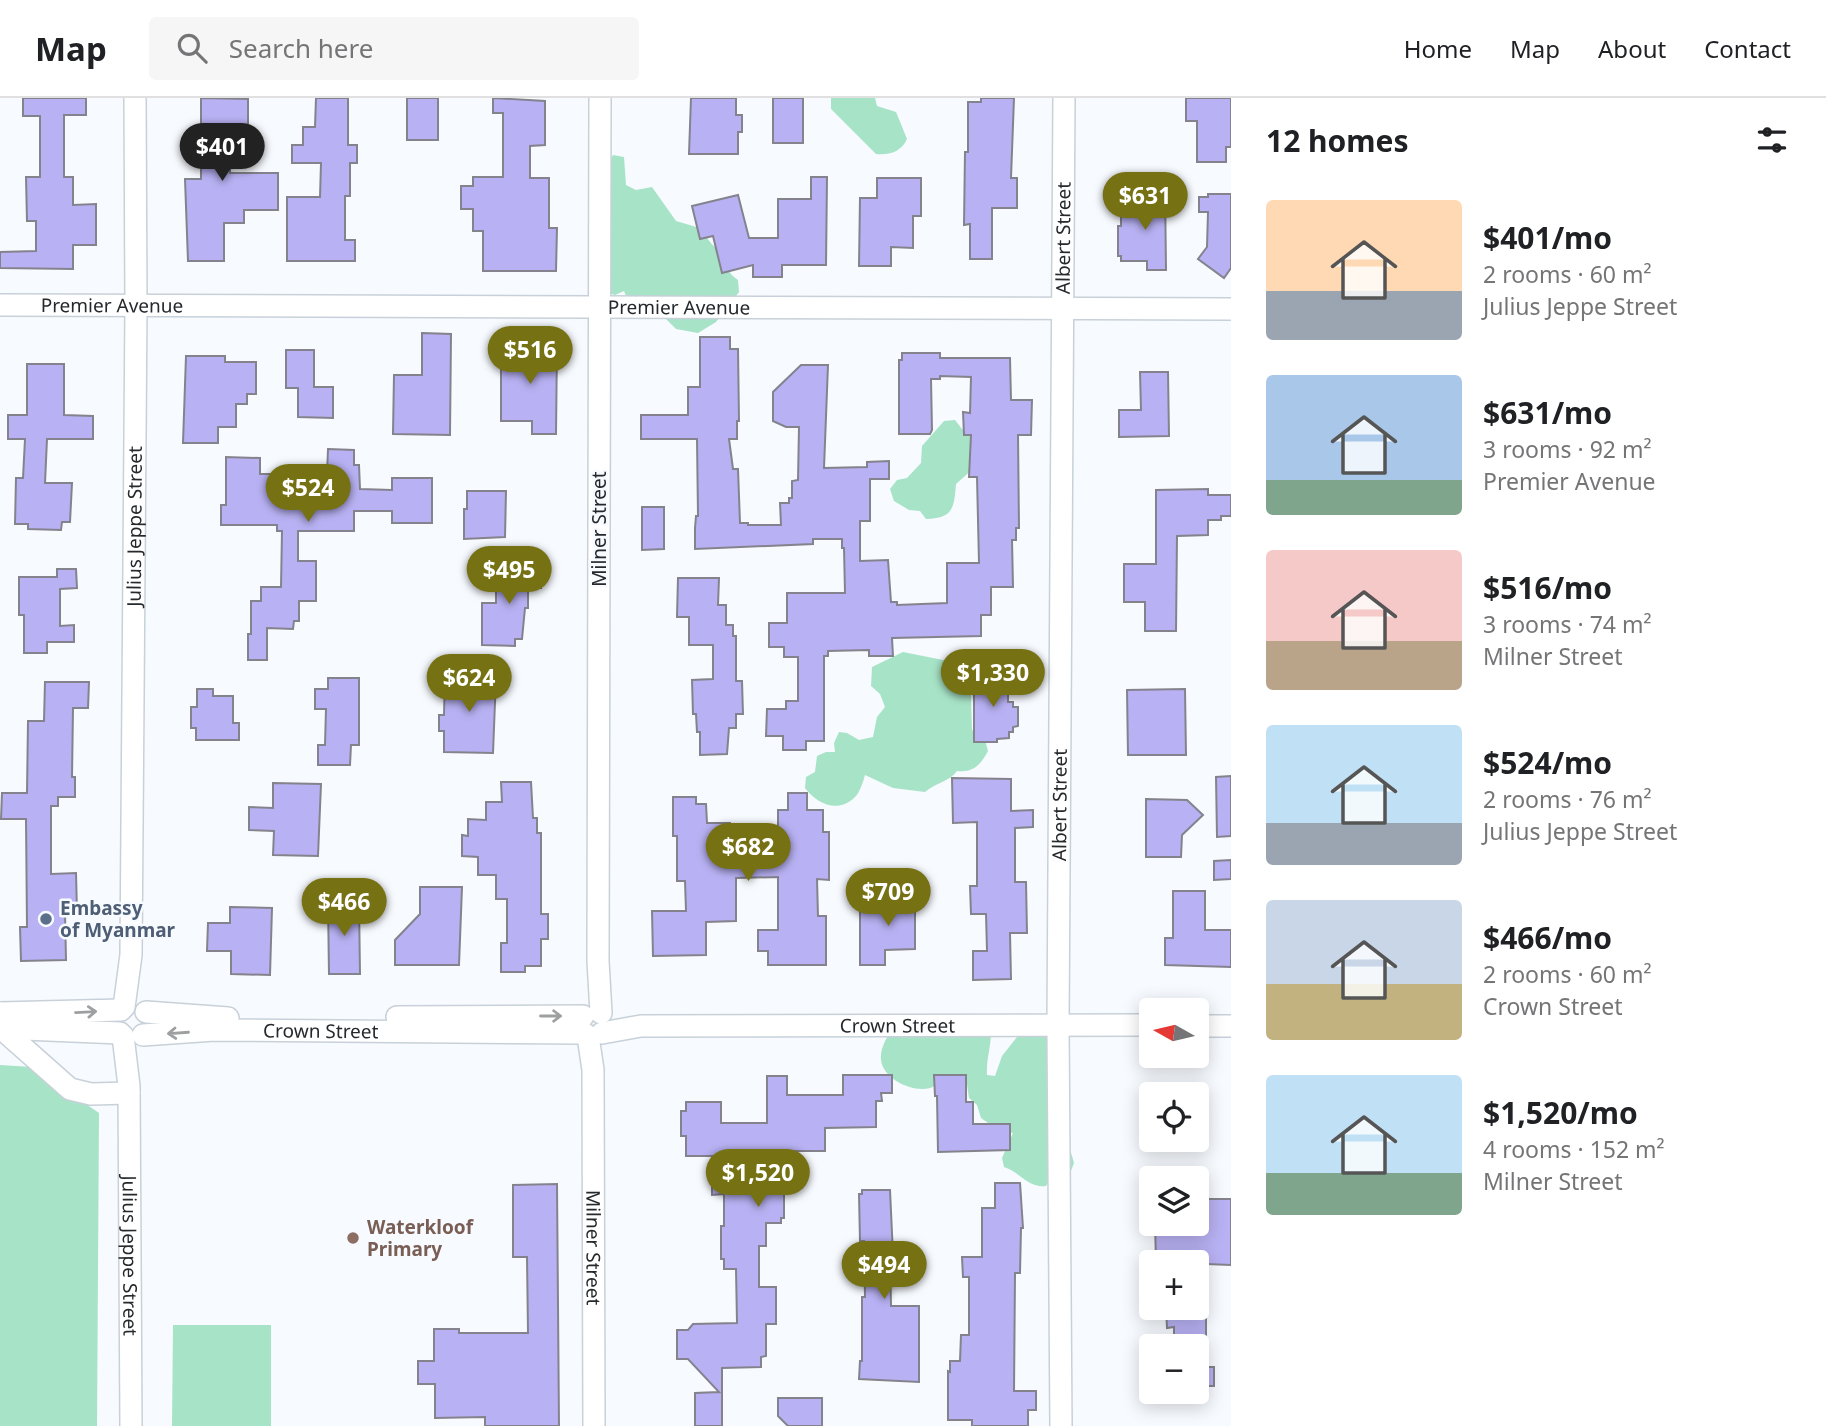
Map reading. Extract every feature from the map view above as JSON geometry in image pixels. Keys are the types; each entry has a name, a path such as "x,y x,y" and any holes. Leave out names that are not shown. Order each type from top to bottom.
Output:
{"street":[{"name":"Julius Jeppe Street","path":"133,1009 131,955 135,98"},
{"name":"Milner Street","path":"594,1426 593,1024 598,961 600,98"},
{"name":"Albert Street","path":"1061,1426 1058,1025 1064,98"},
{"name":"Premier Avenue","path":"0,305 1231,309"},
{"name":"Crown Street","path":"52,1022 133,1009 214,1024"},
{"path":"133,1009 149,1024 131,1035 116,1021 133,1009"},
{"name":"Crown Street","path":"1,1021 52,1022 131,1035 214,1024 1139,1026"},
{"path":"1,1021 70,1089 92,1094 129,1089"},
{"path":"1209,1026 1231,1026"},
{"name":"Julius Jeppe Street","path":"131,1035 131,1426"}],"green space":[{"path":"831,98 875,98 877,106 896,112 907,139 905,143 894,152 876,154 831,109"},
{"path":"613,155 624,157 626,185 636,190 652,187 676,221 703,229 710,242 723,256 731,274 738,280 739,292 716,322 698,333 676,329 649,302 629,303 624,291 615,295 608,293 605,281 610,256 604,237 611,217 604,188 606,170"},
{"path":"955,420 962,429 983,439 984,459 956,484 953,506 947,514 926,519 920,511 909,510 894,501 890,489 897,480 907,478 921,463 922,446 944,421"},
{"path":"903,652 943,660 956,657 970,661 972,730 985,740 988,751 983,760 968,771 957,771 925,792 893,788 865,775 855,797 842,805 828,805 815,799 805,788 806,777 815,772 817,756 835,752 834,743 839,732 859,740 873,737 877,717 885,707 880,694 871,686 872,667"},
{"path":"892,1029 991,1032 987,1075 995,1076 1002,1056 1021,1032 1048,1032 1056,1140 1070,1149 1074,1163 1069,1176 1053,1175 1046,1186 1040,1186 1004,1167 1002,1158 1013,1133 998,1130 981,1118 977,1105 969,1098 967,1084 944,1079 923,1089 893,1079 881,1060 882,1048"},
{"path":"0,1065 32,1067 99,1113 97,1426 0,1426"},
{"path":"173,1325 271,1325 271,1426 172,1426"}],"building":[{"path":"23,98 86,98 86,115 64,115 64,177 73,177 73,205 96,204 96,245 73,245 73,269 0,268 0,252 36,251 36,221 27,221 26,177 40,177 40,116 23,116"},
{"path":"201,98 248,99 248,126 231,126 230,173 278,173 278,210 244,210 244,223 224,223 224,261 188,261 185,179 201,179"},
{"path":"316,98 348,98 348,145 357,145 357,163 350,163 350,196 345,196 345,240 355,240 355,261 287,261 287,197 320,197 321,163 292,163 292,145 303,145 303,127 315,127"},
{"path":"407,98 438,98 438,140 407,140"},
{"path":"493,98 545,101 545,145 530,146 530,178 549,178 549,228 557,228 556,271 483,271 483,231 473,231 473,209 461,209 461,186 473,186 473,177 503,177 503,113 493,113"},
{"path":"691,98 736,98 736,115 742,115 742,132 738,132 738,154 689,154"},
{"path":"773,98 803,98 803,143 773,143"},
{"path":"981,98 1014,98 1011,178 1017,178 1017,208 992,208 992,259 970,259 970,224 964,225 968,102 981,102"},
{"path":"1186,98 1231,98 1231,147 1226,147 1226,162 1197,162 1197,121 1186,121"},
{"path":"811,177 827,177 826,265 782,265 782,277 753,277 753,265 722,273 713,236 700,239 692,206 738,195 749,238 778,238 778,199 811,199"},
{"path":"877,178 921,178 921,216 913,216 913,248 891,247 891,266 859,266 860,198 877,198"},
{"path":"1148,186 1165,186 1166,270 1147,270 1147,261 1121,261 1121,256 1118,256 1121,210 1149,210"},
{"path":"1208,194 1231,194 1231,268 1224,278 1198,259 1207,247 1208,212 1199,212 1199,197 1208,197"},
{"path":"422,333 451,334 450,435 393,434 394,375 422,375"},
{"path":"700,337 730,337 730,349 738,349 739,421 737,439 729,439 733,469 738,469 740,523 748,525 781,525 780,503 789,503 789,498 792,498 792,481 798,480 799,427 786,427 773,421 773,392 801,365 828,365 824,468 867,467 867,462 889,461 889,479 870,479 870,521 860,521 860,561 888,560 891,602 897,602 897,605 947,603 947,563 979,563 977,477 969,477 971,435 964,435 963,412 970,413 971,377 940,376 940,379 931,379 930,434 899,434 899,360 902,360 902,353 940,353 940,358 1010,358 1011,400 1032,400 1031,435 1018,435 1019,528 1016,528 1016,540 1012,540 1013,587 991,587 991,615 981,615 981,636 892,638 893,656 869,656 869,650 828,651 828,656 824,656 824,741 806,741 806,750 783,750 783,736 766,736 767,709 786,709 786,701 798,701 798,657 784,657 784,647 769,647 769,623 787,623 787,593 845,593 842,539 813,539 813,544 695,549 698,516 697,439 641,439 641,415 688,415 688,387 700,387"},
{"path":"499,345 557,345 556,434 532,434 532,421 501,421"},
{"path":"286,350 314,350 314,387 333,387 333,418 298,417 298,388 286,388"},
{"path":"186,356 225,356 225,362 256,362 256,394 247,394 247,404 236,404 236,427 218,427 218,443 183,443"},
{"path":"27,364 64,364 64,415 93,416 93,439 47,439 45,483 72,483 70,522 62,522 61,530 28,529 28,524 15,524 16,478 23,478 25,439 8,439 8,415 27,415"},
{"path":"1140,372 1168,372 1169,436 1119,437 1119,410 1141,410"},
{"path":"328,449 354,450 354,465 359,465 360,489 392,490 392,478 432,478 432,523 392,523 392,511 354,511 354,531 298,531 298,561 316,561 316,601 299,601 299,621 294,621 293,629 267,628 267,660 248,660 251,601 261,601 261,587 281,587 282,531 277,531 277,525 221,525 221,505 226,505 226,457 260,458 260,474 327,474"},
{"path":"1208,489 1208,495 1231,495 1231,516 1221,516 1221,520 1208,520 1208,535 1177,536 1176,631 1145,631 1145,602 1124,602 1124,564 1156,564 1156,490"},
{"path":"467,491 506,491 505,537 464,539"},
{"path":"642,507 664,507 664,549 642,550"},
{"path":"515,564 541,564 541,588 528,588 528,608 525,608 522,639 515,639 515,646 482,645 482,603 496,603 496,573 515,573"},
{"path":"57,569 76,569 77,588 60,589 60,626 74,625 74,642 47,642 47,653 24,653 24,615 19,615 19,577 57,577"},
{"path":"678,578 719,578 718,605 726,605 726,625 733,625 733,636 736,636 736,681 742,681 743,714 736,714 736,728 729,728 727,754 700,755 700,732 697,732 696,714 693,714 692,680 713,679 713,645 689,645 689,617 677,617"},
{"path":"445,676 496,677 493,753 444,752 444,731 439,731 439,715 444,715"},
{"path":"974,676 1008,676 1008,702 1013,702 1013,707 1018,707 1018,726 1013,727 1013,732 1009,732 1009,738 997,739 997,742 974,742"},
{"path":"328,678 359,678 359,745 351,745 350,765 318,765 318,745 325,745 326,709 315,709 315,689 328,689"},
{"path":"45,682 89,682 88,708 73,708 72,777 75,777 75,797 58,797 58,806 51,806 51,874 76,873 77,912 65,912 66,960 21,961 20,927 27,927 26,819 1,819 2,793 27,793 28,721 44,721"},
{"path":"197,689 213,689 213,696 233,696 233,723 239,723 239,740 196,740 196,728 191,728 191,707 197,707"},
{"path":"1185,689 1186,755 1128,755 1127,690"},
{"path":"1231,776 1231,836 1217,837 1216,777"},
{"path":"952,778 1011,779 1011,811 1033,810 1033,827 1015,828 1015,882 1026,882 1027,933 1010,933 1011,979 973,980 973,951 987,951 986,914 971,914 970,886 977,886 977,822 953,823"},
{"path":"501,782 531,782 533,818 537,818 537,833 541,833 541,914 548,914 548,939 541,939 541,966 525,966 525,972 501,972 501,943 507,943 507,899 496,899 496,875 478,875 478,857 462,856 462,835 468,836 468,819 486,820 486,802 502,802"},
{"path":"273,783 321,784 318,856 273,855 274,831 249,830 249,807 273,808"},
{"path":"788,793 807,793 807,810 823,810 823,832 829,832 829,880 817,879 818,916 826,916 826,965 768,965 768,951 758,951 758,930 778,930 778,877 736,878 736,921 706,922 706,955 653,956 652,911 686,911 685,881 677,881 677,836 673,836 673,797 696,797 696,804 706,804 707,823 730,823 730,835 747,835 746,860 778,860 778,810 788,810"},
{"path":"1146,799 1187,800 1203,815 1182,835 1181,857 1146,857"},
{"path":"1231,860 1231,879 1214,880 1214,861"},
{"path":"896,885 915,885 915,949 885,950 885,965 860,965 860,909 894,909"},
{"path":"420,887 462,887 459,965 395,965 395,940 420,914"},
{"path":"1173,891 1205,891 1205,930 1231,930 1231,967 1165,965 1165,938 1173,938"},
{"path":"328,903 359,903 360,974 329,974"},
{"path":"230,907 272,908 270,975 231,974 231,951 207,951 208,923 230,923"},
{"path":"843,1075 892,1075 892,1093 881,1093 882,1101 876,1101 876,1127 825,1128 825,1151 784,1151 784,1218 781,1218 781,1223 766,1223 766,1246 759,1246 759,1287 776,1287 776,1324 766,1324 766,1356 761,1357 761,1367 722,1368 722,1426 695,1426 695,1393 719,1392 688,1359 677,1359 677,1330 688,1330 693,1324 737,1323 736,1269 724,1269 724,1259 721,1259 724,1194 712,1195 712,1156 686,1156 686,1136 681,1136 681,1111 686,1111 686,1102 721,1102 721,1123 767,1123 767,1076 787,1076 787,1095 843,1095"},
{"path":"934,1075 966,1075 966,1102 973,1102 973,1124 1010,1124 1010,1150 938,1152"},
{"path":"995,1183 1020,1183 1023,1228 1020,1273 1015,1273 1014,1391 1036,1391 1036,1410 1028,1410 1028,1426 972,1426 972,1420 948,1420 950,1361 960,1361 961,1335 969,1335 969,1277 963,1277 962,1257 982,1257 982,1208 995,1208"},
{"path":"557,1184 559,1426 485,1426 485,1417 435,1418 435,1384 418,1384 418,1361 434,1361 434,1329 459,1329 459,1333 528,1333 527,1257 513,1257 513,1185"},
{"path":"862,1190 890,1190 893,1255 890,1255 891,1306 919,1306 919,1382 859,1379 862,1361 862,1297 865,1297 864,1241 860,1241 859,1194 862,1194"},
{"path":"1209,1199 1231,1199 1231,1265 1209,1264 1209,1250 1156,1250 1155,1236 1209,1236"},
{"path":"1167,1320 1206,1320 1206,1334 1174,1334 1174,1327 1167,1328"},
{"path":"1209,1367 1214,1367 1214,1386 1209,1386"},
{"path":"778,1398 822,1398 822,1426 788,1426 778,1416"}],"place":[{"name":"Embassy of Myanmar","path":"46,919"},
{"name":"Waterkloof Primary","path":"353,1238"}]}
